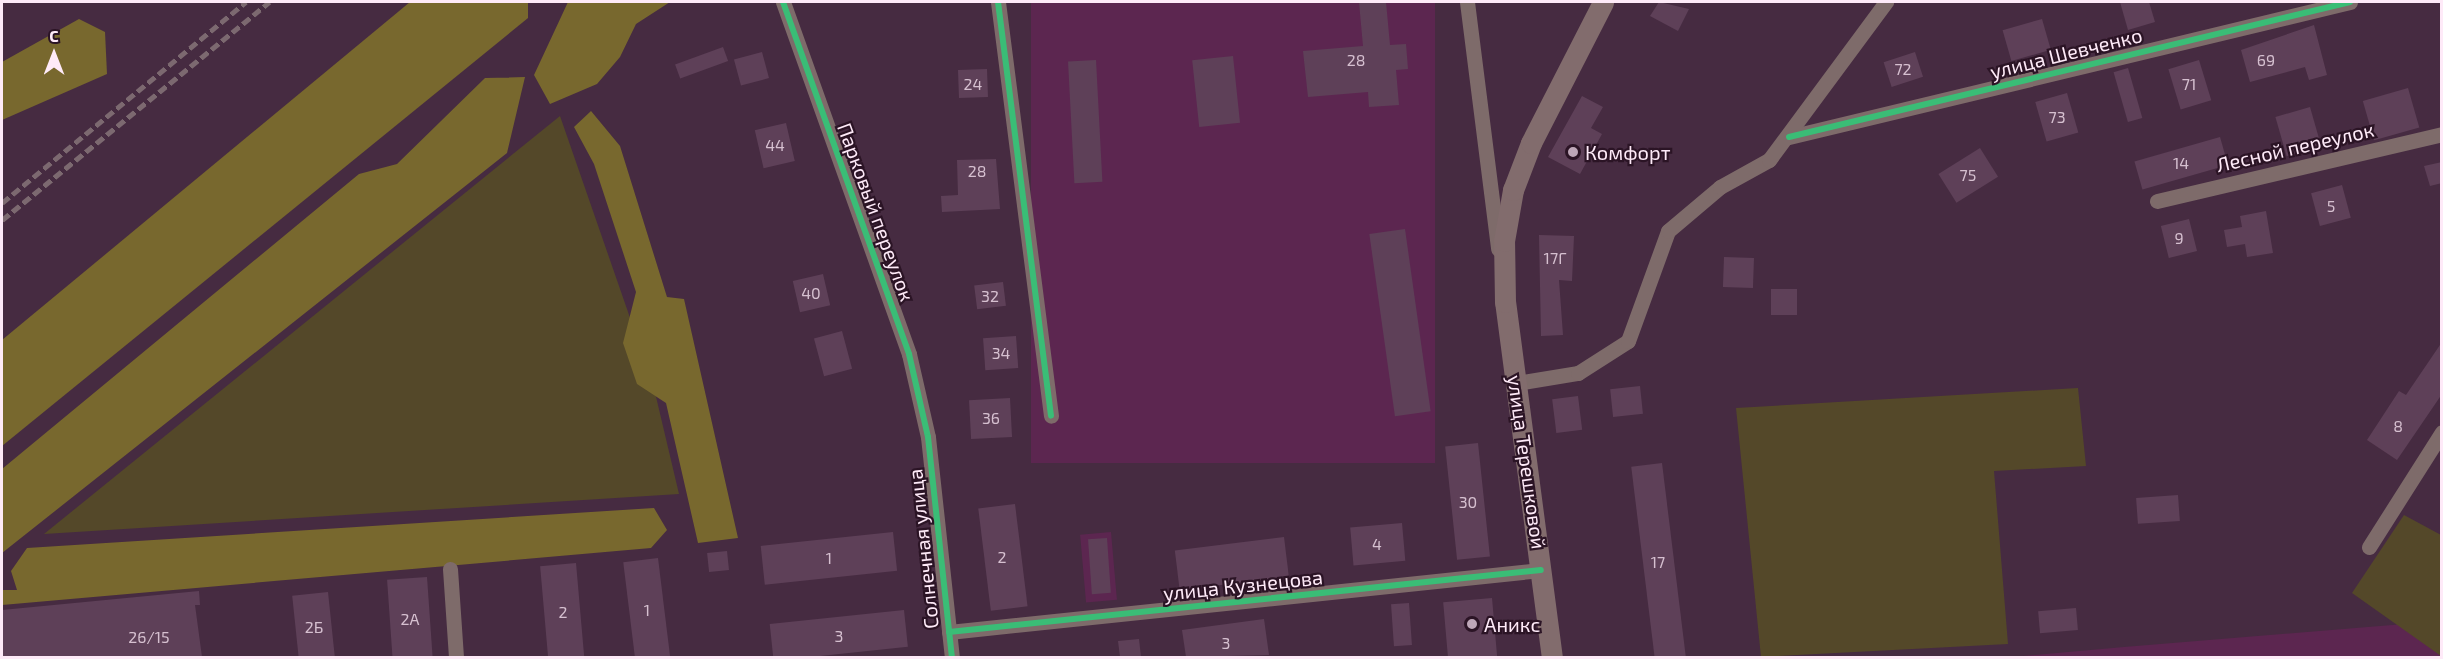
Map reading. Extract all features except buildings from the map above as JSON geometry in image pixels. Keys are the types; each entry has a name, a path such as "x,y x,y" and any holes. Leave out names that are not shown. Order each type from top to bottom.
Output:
{"main road":[{"name":"улица Терешковой","path":"1552,657 1505,302 1504,241 1513,190 1603,2"}],"street":[{"name":"Парковый переулок","path":"783,2 909,354 928,437"},
{"path":"999,2 1051,416"},
{"name":"улица Терешковой","path":"1467,2 1505,302"},
{"path":"1516,382 1578,373 1628,341 1668,231 1720,188 1761,166 1789,137 1886,2"},
{"name":"улица Шевченко","path":"1789,137 2350,2"},
{"name":"Лесной переулок","path":"2157,201 2442,134"},
{"path":"2369,547 2442,432"},
{"name":"Солнечная улица","path":"928,437 952,657"},
{"path":"450,569 456,657"},
{"name":"улица Кузнецова","path":"949,632 1541,570"}],"shaded area":[{"path":"410,2 528,2 528,18 2,446 2,340"},
{"path":"568,2 670,2 636,24 620,57 597,84 550,104 534,75"},
{"path":"1031,2 1435,2 1435,463 1031,463"},
{"path":"79,19 105,32 107,74 2,120 2,62"},
{"path":"525,77 507,153 2,553 2,469 359,174 397,164 485,78"},
{"path":"591,111 620,146 667,297 684,299 738,538 698,543 666,403 637,384 623,343 636,292 594,164 574,127"},
{"path":"560,116 653,384 679,494 44,534"},
{"path":"2078,388 2086,466 1994,471 2008,644 1761,657 1736,408"},
{"path":"654,508 667,530 651,548 2,605 2,590 17,590 11,571 27,548"},
{"path":"2404,515 2441,535 2441,656 2352,593"},
{"path":"1111,532 1117,600 1086,602 1080,535"},
{"path":"2441,621 2441,657 2001,658 2124,647"}],"railway":[{"path":"2,203 246,2"},
{"path":"2,220 269,2"}],"cycle path":[{"path":"783,2 909,354 928,437 952,658"},
{"path":"998,2 1051,416"},
{"path":"1789,137 2350,2"},
{"path":"949,632 1541,570"}],"place":[{"name":"Комфорт","path":"1573,152"},
{"name":"Аникс","path":"1472,624"}]}
